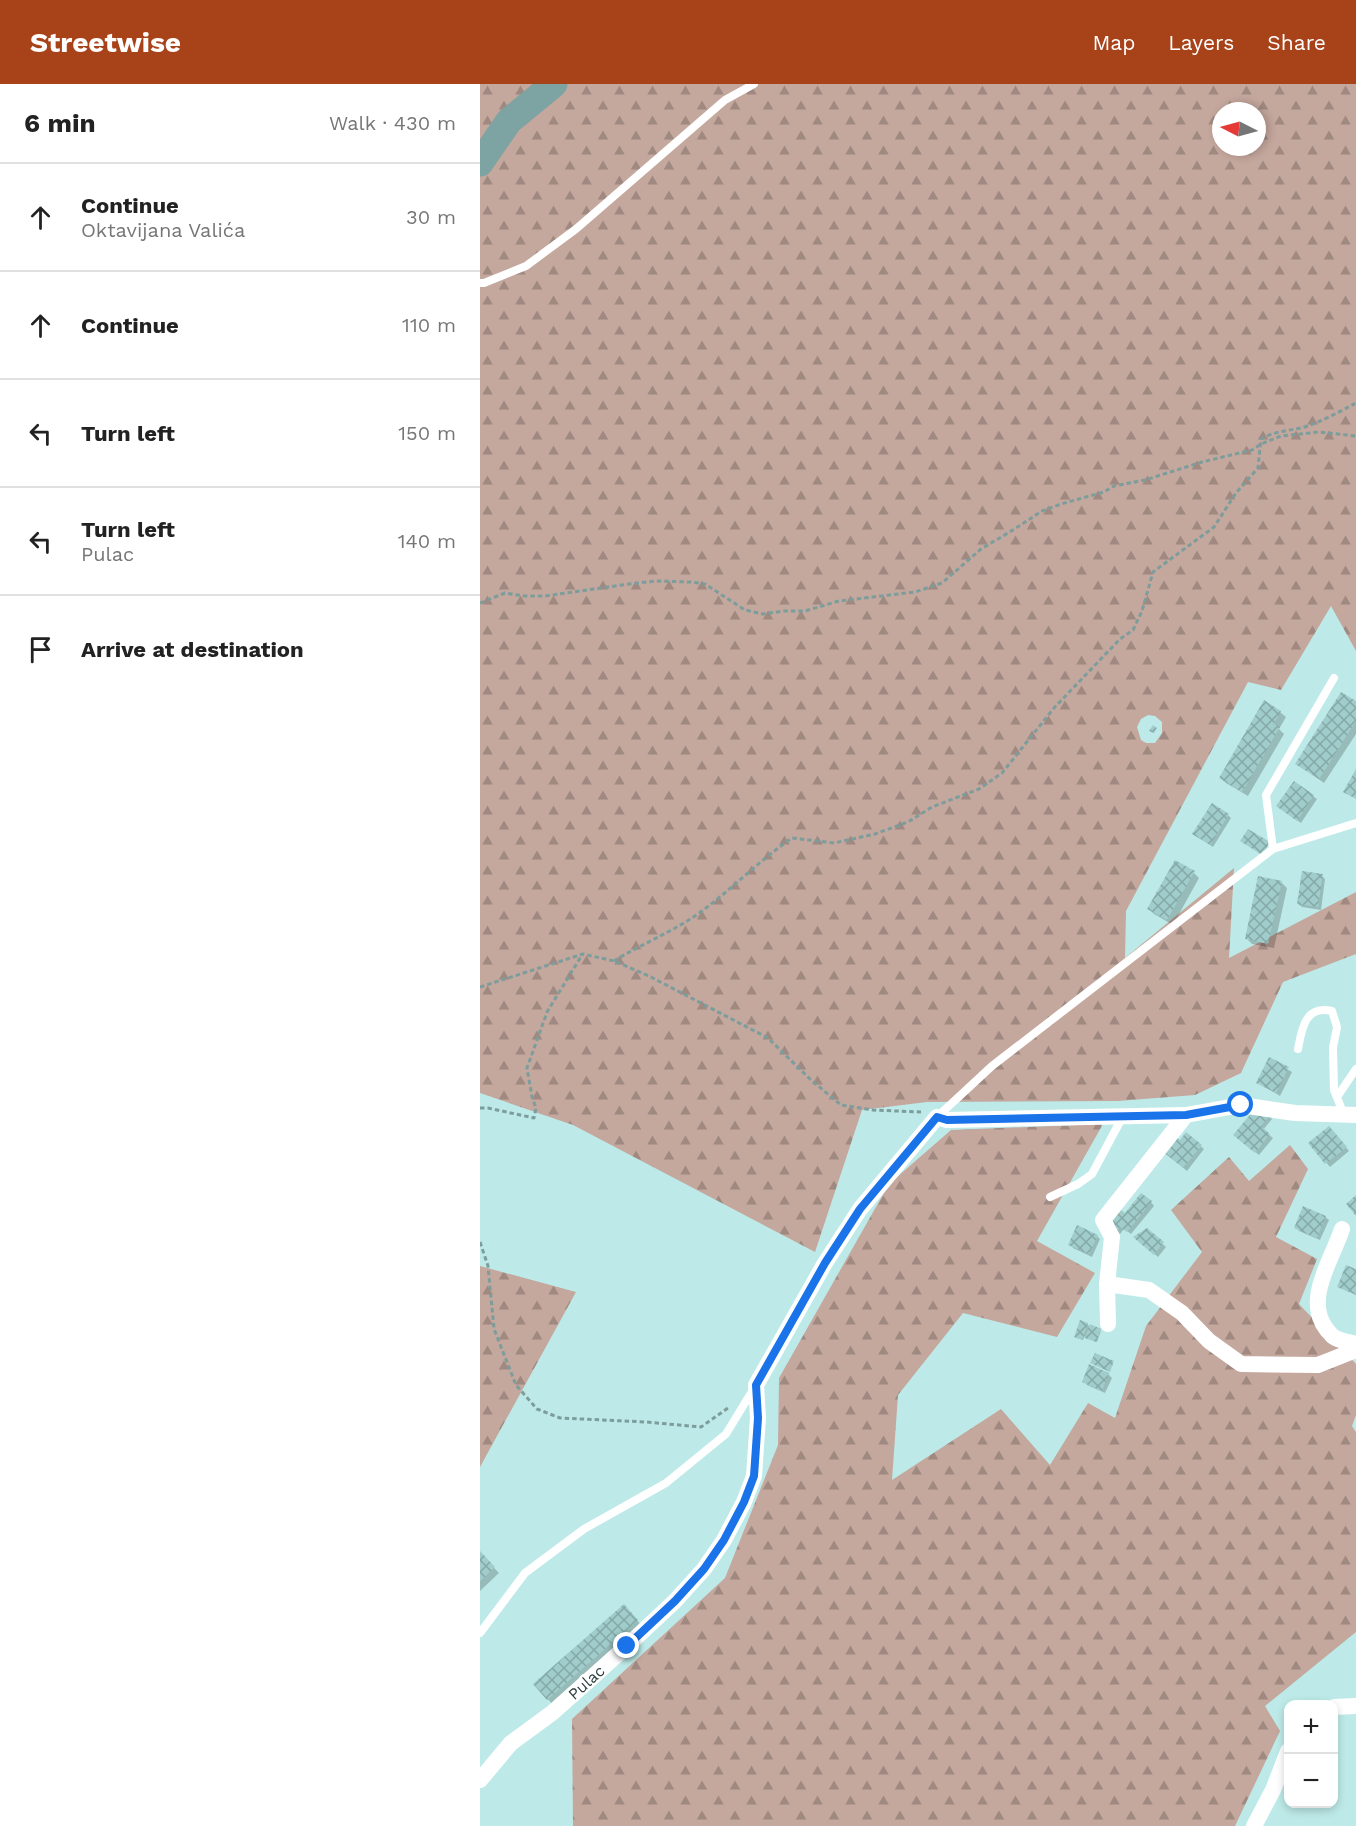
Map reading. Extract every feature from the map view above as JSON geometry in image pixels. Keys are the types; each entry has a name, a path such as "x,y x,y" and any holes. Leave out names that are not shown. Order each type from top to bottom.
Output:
{"street":[{"path":"756,1385 825,1263 860,1209 937,1117 947,1120 1186,1115 1241,1105 1295,1113 1350,1115"},
{"path":"1108,1324 1107,1284 1112,1237 1103,1220 1186,1115"},
{"path":"1342,1229 1322,1275 1317,1301 1320,1321 1333,1337 1356,1344"},
{"path":"1107,1284 1149,1290 1182,1312 1209,1341 1241,1364 1318,1365 1356,1350"},
{"name":"Pulac","path":"480,1780 511,1743 552,1713 627,1646 675,1601 704,1569 724,1540 744,1502 754,1476 758,1418 756,1385"},
{"path":"1338,1707 1356,1706"},
{"path":"1254,1826 1287,1754"}],"lane":[{"path":"480,283 526,266 576,229 725,100 754,84"},
{"path":"1273,849 1266,795 1334,678"},
{"path":"937,1117 992,1066 1273,849 1356,823"},
{"path":"1298,1049 1302,1028 1311,1014 1321,1008 1332,1011 1337,1027 1333,1048 1334,1090 1336,1097 1350,1115"},
{"path":"1336,1097 1356,1069"},
{"path":"1050,1197 1092,1174 1123,1116"},
{"path":"480,1633 525,1573 584,1529 666,1483 726,1434 756,1385"}],"path":[{"path":"614,961 686,922 792,838 834,843 875,834 908,822 932,807 979,789 1002,773 1054,708 1120,639 1133,630 1142,611 1153,572 1214,527 1236,493 1258,468 1261,439 1268,435 1307,426 1356,403"},
{"path":"480,603 505,593 546,596 656,581 691,582 705,584 744,610 763,614 805,611 839,601 915,592 942,583 981,549 1042,511 1104,492 1114,486 1145,480 1202,462 1252,450 1281,436 1319,432 1356,436"},
{"path":"480,1108 534,1118 536,1108 532,1098 528,1068 547,1012 583,954"},
{"path":"480,987 583,954 614,961 649,976 768,1038 810,1079 842,1105 873,1110 920,1111 937,1117"},
{"path":"480,1242 488,1266 494,1329 516,1385 537,1408 560,1418 701,1427 735,1402"}],"green space":[{"path":"480,84 1356,84 1356,651 1331,606 1281,690 1248,682 1126,911 1125,958 1234,868 1229,958 1356,892 1356,954 1283,982 1241,1073 1195,1095 1118,1101 927,1102 862,1110 815,1252 573,1125 480,1093","holes":["1148,715 1155,716 1162,722 1162,733 1155,743 1146,743 1141,740 1137,727 1141,719"]},
{"path":"1103,1124 1037,1241 1095,1273 1057,1337 963,1313 898,1395 892,1480 1001,1409 1050,1465 1088,1403 1115,1418 1146,1326 1202,1252 1171,1210 1229,1157 1249,1181 1290,1145 1308,1169 1276,1237 1317,1259 1299,1304 1356,1364 1356,1415 1352,1426 1356,1432 1356,1632 1265,1706 1280,1731 1235,1826 573,1826 572,1719 725,1578 778,1445 779,1378 889,1184 951,1130"},
{"path":"480,1266 576,1292 480,1467"}],"building":[{"path":"1341,692 1356,701 1356,721 1319,779 1295,764"},
{"path":"1264,700 1281,711 1274,723 1280,727 1242,792 1219,778"},
{"path":"1153,725 1157,728 1154,733 1149,731"},
{"path":"1356,769 1356,799 1343,792"},
{"path":"1294,781 1314,795 1297,821 1276,806"},
{"path":"1212,803 1229,814 1210,845 1192,834"},
{"path":"1248,829 1270,842 1262,855 1240,841"},
{"path":"1175,860 1195,871 1167,920 1147,909"},
{"path":"1302,871 1323,874 1318,907 1297,904"},
{"path":"1258,876 1282,881 1268,944 1245,939"},
{"path":"1269,1057 1289,1067 1276,1093 1256,1083"},
{"path":"1254,1110 1270,1115 1261,1126 1270,1134 1255,1153 1233,1135"},
{"path":"1329,1126 1347,1147 1325,1164 1308,1143"},
{"path":"1186,1132 1202,1145 1183,1168 1162,1151 1174,1135 1180,1140"},
{"path":"1141,1193 1152,1201 1127,1232 1120,1227 1116,1232 1110,1227 1114,1222 1108,1216 1116,1206 1125,1213"},
{"path":"1356,1195 1356,1216 1346,1204"},
{"path":"1303,1206 1326,1216 1317,1238 1294,1228"},
{"path":"1077,1225 1098,1235 1089,1254 1068,1245"},
{"path":"1147,1228 1164,1242 1154,1255 1133,1237"},
{"path":"1346,1265 1356,1269 1356,1295 1337,1287"},
{"path":"1080,1320 1088,1323 1082,1340 1074,1337"},
{"path":"1090,1324 1101,1329 1096,1342 1085,1338"},
{"path":"1095,1353 1114,1361 1110,1372 1090,1363"},
{"path":"1089,1364 1109,1373 1102,1391 1082,1382"},
{"path":"480,1551 495,1567 480,1581"},
{"path":"624,1604 638,1620 547,1700 533,1684"}],"waterway":[{"path":"480,163 509,121 554,84"}],"route":[{"path":"627,1646 675,1601 704,1569 724,1540 744,1502 754,1476 758,1418 756,1385 825,1263 860,1209 937,1117 947,1120 1186,1115 1241,1105"}]}
